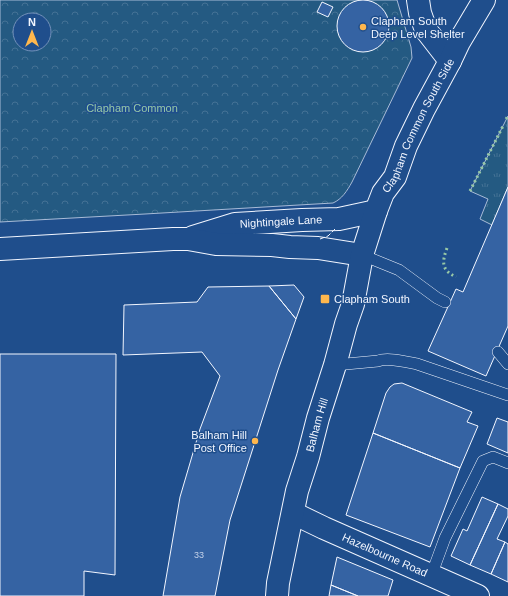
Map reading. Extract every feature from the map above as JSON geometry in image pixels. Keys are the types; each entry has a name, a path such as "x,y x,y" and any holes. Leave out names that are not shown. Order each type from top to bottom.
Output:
{"main road":[{"path":"418,0 420,13 426,30 450,61"},
{"name":"Clapham Common South Side","path":"362,255 383,193 395,177 406,146 450,61 458,42 484,0"},
{"name":"Nightingale Lane","path":"188,239 235,224 339,219 376,211"},
{"name":"Nightingale Lane","path":"0,248 188,239 216,244 253,244 318,248 362,255"},
{"name":"Balham Hill","path":"277,596 278,583 297,491 353,304 362,255"},
{"name":"Hazelbourne Road","path":"293,513 318,526 478,596"}],"lane":[{"path":"362,255 399,270 437,298 446,302"},
{"path":"498,352 508,364"},
{"path":"335,365 378,361 381,359 404,361 508,395"},
{"path":"431,576 446,538 483,461 493,457 508,463"}],"green space":[{"name":"Clapham Common","path":"0,0 397,0 411,47 412,58 352,182 344,194 333,203 0,222"},
{"path":"508,116 508,187 492,225 480,219 488,199 470,191"}],"building":[{"name":"Clapham South Deep Level Shelter","path":"358,0 368,0 382,7 389,21 389,31 382,45 368,52 358,52 348,48 341,41 337,31 337,21 341,11 348,4"},
{"path":"322,2 333,7 328,17 317,12"},
{"path":"508,187 508,326 486,376 428,351 456,289 463,292"},
{"path":"294,285 304,297 296,319 269,286"},
{"path":"269,286 296,319 230,520 215,596 163,596 180,497 200,429 220,376 202,352 123,355 124,305 197,302 208,287"},
{"path":"0,354 116,354 115,575 84,571 84,596 0,596"},
{"path":"402,383 472,412 467,422 478,426 460,468 373,433 386,393 394,384"},
{"path":"497,418 508,422 508,453 487,444"},
{"path":"373,433 460,468 430,547 346,515"},
{"path":"482,497 498,504 470,565 451,556 463,529 467,531"},
{"path":"498,504 508,509 508,516 497,539 505,542 491,574 470,565"},
{"path":"505,542 508,544 508,582 491,574"},
{"path":"337,557 393,580 388,596 358,596 331,585"},
{"path":"331,585 358,596 329,596"}],"hedge":[{"path":"470,191 503,126"},
{"path":"447,248 444,257 444,265 445,268 456,277"}],"fence":[{"path":"320,239 328,236 335,229"}],"place":[{"name":"Clapham South Deep Level Shelter","path":"363,27"},
{"name":"Clapham South","path":"325,299"},
{"name":"Balham Hill Post Office","path":"255,441"}]}
